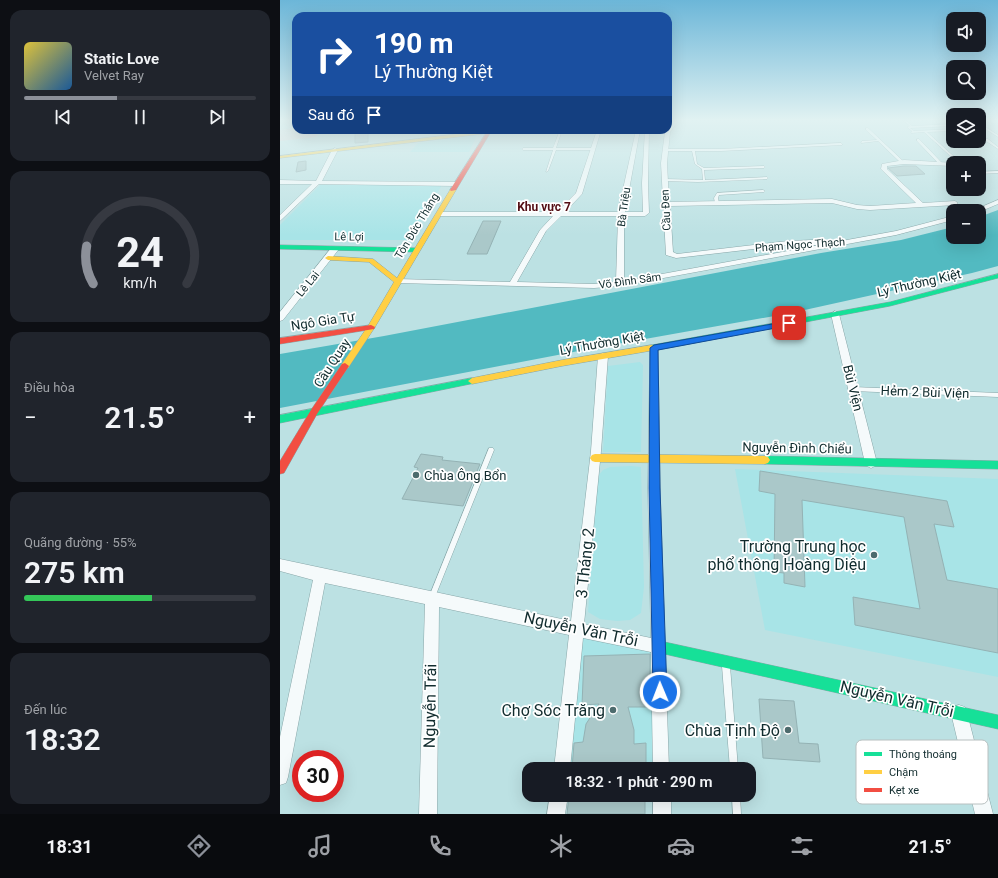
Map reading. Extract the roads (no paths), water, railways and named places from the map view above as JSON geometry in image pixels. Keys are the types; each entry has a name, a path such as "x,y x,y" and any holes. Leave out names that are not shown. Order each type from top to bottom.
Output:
{"street":[{"path":"280,219 318,182 330,159"},
{"name":"Tôn Đức Thắng","path":"368,331 472,159"},
{"path":"512,284 543,230 557,214 579,194 590,159"},
{"name":"Bà Triệu","path":"620,284 622,214 632,159"},
{"path":"439,214 646,213 646,159"},
{"name":"Cầu Đen","path":"665,159 669,253"},
{"path":"921,205 884,169 884,166 902,162 946,164"},
{"path":"280,182 456,184"},
{"path":"666,204 832,201 857,207 870,208 955,202"},
{"path":"986,207 998,202"},
{"path":"280,207 292,208"},
{"name":"Phạm Ngọc Thạch","path":"669,253 676,256 813,242 836,244 896,233 946,220"},
{"name":"Võ Đình Sâm","path":"397,281 594,286 620,284 836,244"},
{"name":"Lê Lợi","path":"280,247 417,250"},
{"name":"Lê Lai","path":"280,318 335,249"},
{"path":"328,258 371,260 386,276 397,281"},
{"name":"Lý Thường Kiệt","path":"280,419 317,410 603,356 654,348 890,304 998,276"},
{"name":"Bùi Viện","path":"835,314 871,463"},
{"name":"Ngô Gia Tự","path":"280,341 368,331"},
{"name":"Cầu Quay","path":"280,470 368,331"},
{"path":"654,348 654,458 660,646 661,762"},
{"name":"3 Tháng 2","path":"563,762 595,458 603,356"},
{"name":"Nguyễn Đình Chiểu","path":"595,458 998,465"},
{"name":"Nguyễn Văn Trỗi","path":"280,564 320,575 660,646 998,722"},
{"path":"280,777 320,575"},
{"name":"Nguyễn Trãi","path":"428,814 432,598"},
{"path":"959,713 966,740"},
{"path":"556,814 558,802"},
{"path":"662,802 662,814"},
{"path":"982,804 984,814"}],"lane":[{"path":"547,171 551,159"},
{"path":"695,159 696,164 703,169 764,167"},
{"path":"899,159 902,162"},
{"path":"936,159 941,164"},
{"path":"703,169 704,180"},
{"path":"986,173 998,172"},
{"path":"665,180 767,178"},
{"path":"717,203 716,195 718,194 763,192"},
{"name":"Hẻm 2 Bùi Viện","path":"853,389 998,395"},
{"path":"432,598 491,450"},
{"path":"726,661 733,762"},
{"path":"736,802 737,814"}],"place":[{"name":"Chùa Ông Bổn","path":"416,475"},
{"name":"Trường Trung học phổ thông Hoàng Diệu","path":"874,555"},
{"name":"Chợ Sóc Trăng","path":"613,710"},
{"name":"Chùa Tịnh Độ","path":"788,730"}],"district":[{"name":"Khu vực 7","path":"544,207"}]}
